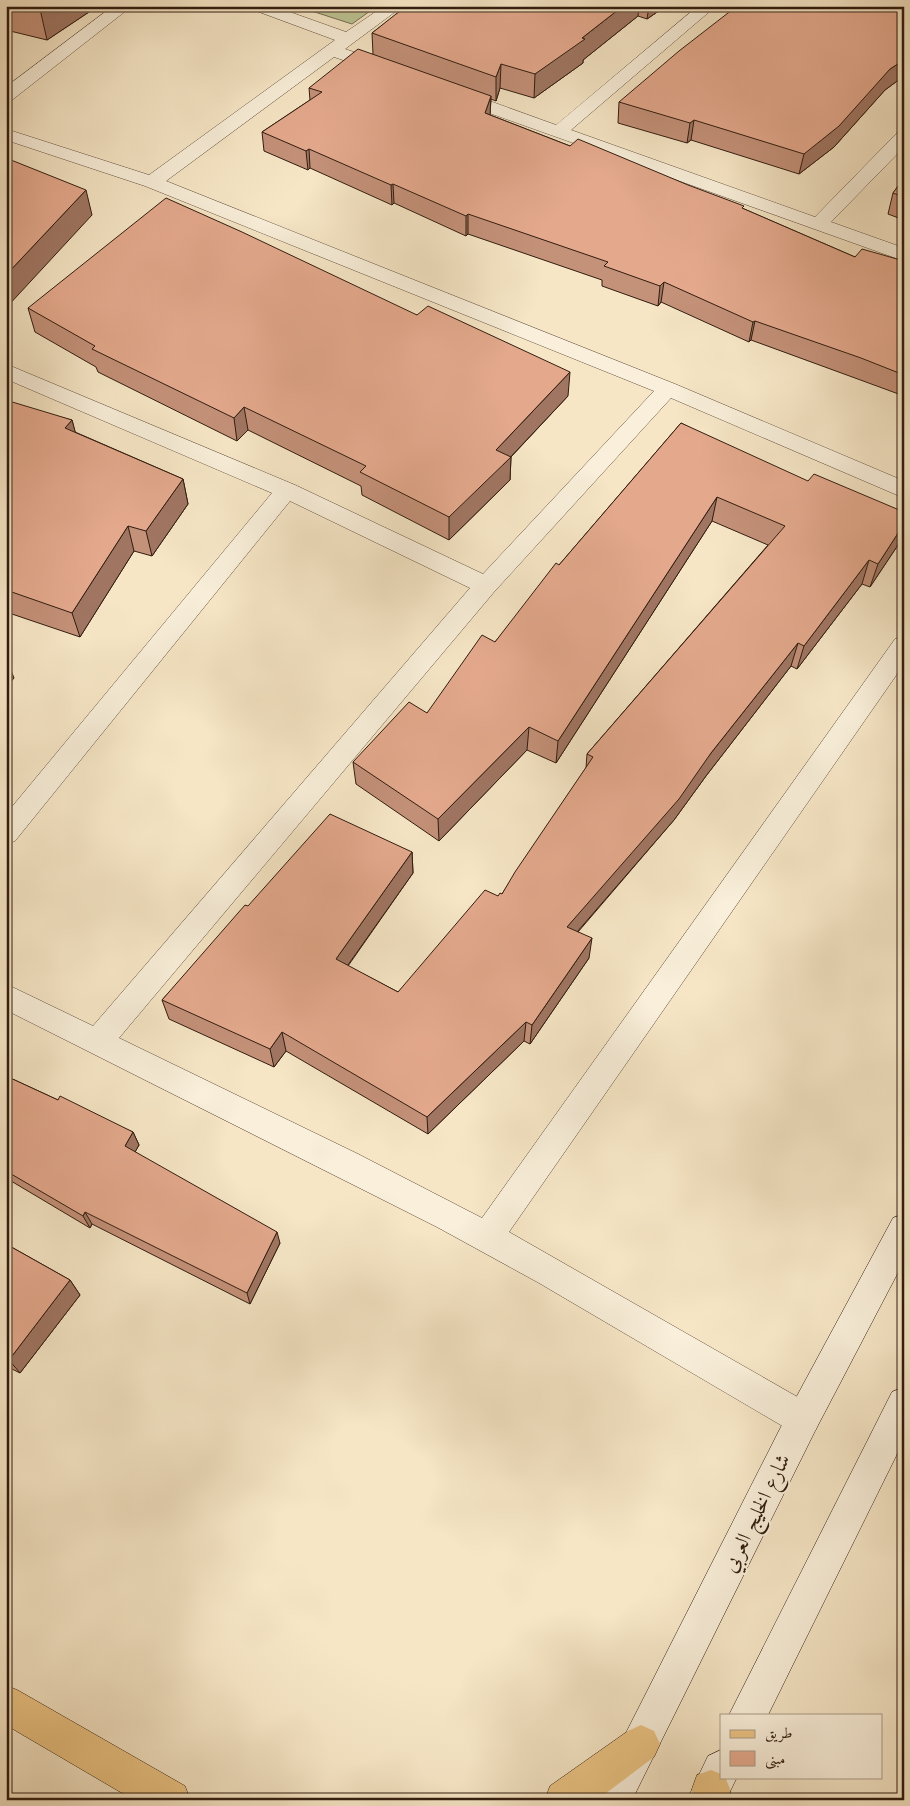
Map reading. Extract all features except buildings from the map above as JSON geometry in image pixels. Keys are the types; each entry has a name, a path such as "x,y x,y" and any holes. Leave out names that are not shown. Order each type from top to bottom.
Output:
{"main road":[{"path":"6,1704 172,1800"},
{"path":"564,1800 641,1744"}],"street":[{"path":"6,96 124,6"},
{"path":"257,6 349,39"},
{"path":"152,182 332,50 396,6"},
{"path":"558,132 708,6"},
{"path":"332,50 405,76"},
{"path":"441,89 904,255"},
{"path":"6,134 152,182 668,389 904,490"},
{"path":"818,224 904,136"},
{"path":"6,371 287,490 486,586"},
{"path":"97,1043 486,586 668,389"},
{"path":"6,833 287,490"},
{"path":"487,1237 904,645"},
{"path":"6,996 97,1043 396,1188 487,1237 803,1419"},
{"name":"شارع الخليج العربي","path":"611,1800 641,1744 803,1419 904,1229"},
{"path":"749,1714 904,1404"}],"green space":[{"path":"296,6 377,6 352,24"}]}
